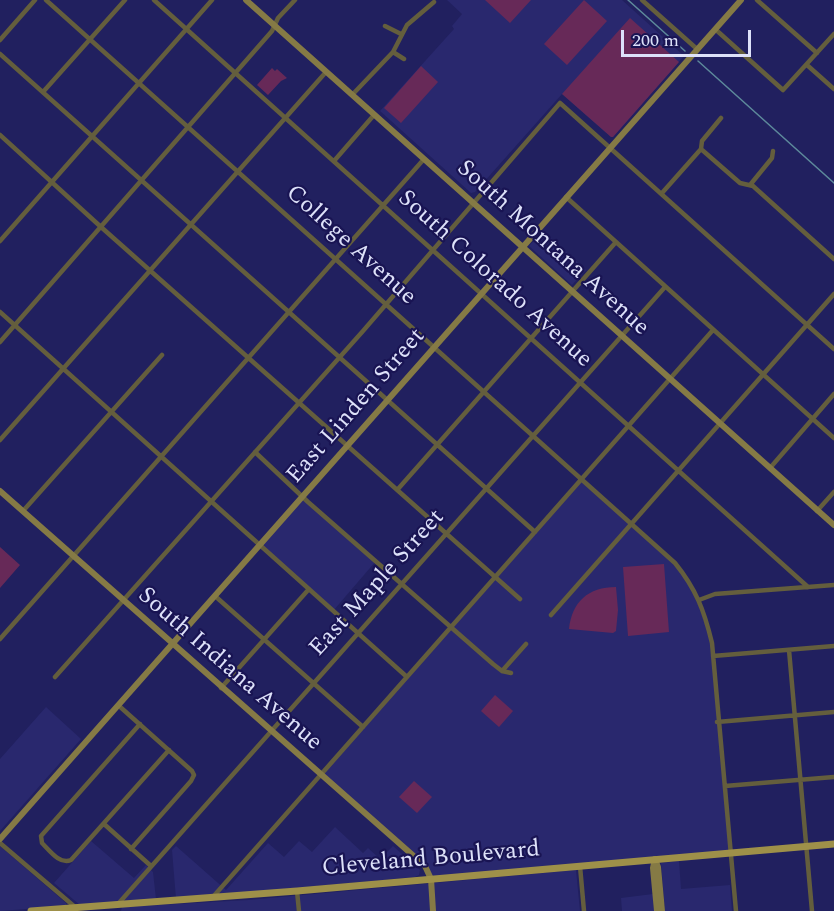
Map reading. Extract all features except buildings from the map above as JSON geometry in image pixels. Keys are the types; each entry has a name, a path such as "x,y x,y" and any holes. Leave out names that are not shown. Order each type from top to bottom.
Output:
{"main road":[{"name":"South Montana Avenue","path":"246,0 834,525"},
{"name":"East Linden Street","path":"0,841 741,0"},
{"name":"South Indiana Avenue","path":"0,491 424,866 430,879"},
{"name":"Cleveland Boulevard","path":"31,911 94,908 118,904 297,891 834,844"},
{"path":"655,859 653,868 657,911"},
{"path":"655,859 658,867 662,911"},
{"path":"430,879 433,911"}],"street":[{"path":"0,40 35,0"},
{"name":"College Avenue","path":"46,0 675,562 699,600 712,643 717,722 736,911"},
{"path":"43,92 125,0"},
{"name":"South Colorado Avenue","path":"154,0 808,586"},
{"path":"0,241 212,0"},
{"path":"0,342 236,73 295,0"},
{"path":"642,0 697,49"},
{"path":"757,0 817,53"},
{"path":"352,95 393,52 406,25 434,2"},
{"path":"385,26 401,34"},
{"path":"715,29 783,90 834,34"},
{"path":"393,52 404,60"},
{"path":"0,54 535,532"},
{"path":"807,64 834,89"},
{"path":"0,440 326,72"},
{"path":"55,677 434,250 470,208 472,202 560,103 834,349"},
{"path":"334,161 374,115"},
{"path":"662,193 701,148 702,141 722,118"},
{"path":"0,136 520,599"},
{"path":"701,148 740,183 750,185 834,259"},
{"path":"750,185 772,158 773,151"},
{"path":"0,639 424,159"},
{"path":"566,197 834,438"},
{"path":"398,489 616,242"},
{"name":"East Maple Street","path":"118,904 665,287"},
{"path":"551,615 834,294"},
{"path":"0,312 407,677"},
{"path":"212,898 713,330"},
{"path":"23,511 162,355"},
{"path":"770,468 834,394"},
{"path":"255,452 302,497 451,627 502,671 511,673"},
{"path":"817,511 834,492"},
{"path":"699,600 715,594 834,585"},
{"path":"221,688 263,638 309,589"},
{"path":"215,596 363,727"},
{"path":"502,671 526,644"},
{"path":"713,656 834,646"},
{"path":"789,650 812,911"},
{"path":"118,705 192,771 194,777 131,849"},
{"path":"717,722 834,712"},
{"path":"140,724 41,836 40,841 62,861 71,860 169,750"},
{"path":"725,786 834,777"},
{"path":"104,824 151,866"},
{"path":"0,841 78,909"},
{"path":"580,866 584,911"},
{"path":"297,891 299,911"}],"shaded area":[{"path":"447,0 622,0 684,56 613,137 562,94 475,192 471,193 380,111 454,29 452,26 462,14"},
{"path":"485,0 531,0 510,23"},
{"path":"584,0 607,21 567,65 544,44"},
{"path":"630,18 679,62 611,137 562,94"},
{"path":"421,66 438,82 401,123 384,108"},
{"path":"272,68 275,71 277,69 287,78 268,95 257,85"},
{"path":"543,231 586,270 572,285 529,246"},
{"path":"582,479 675,563 692,587 712,643 731,853 431,879 428,872 321,775"},
{"path":"302,497 376,561 333,611 260,544"},
{"path":"0,547 20,565 0,588"},
{"path":"664,564 669,632 628,636 623,567"},
{"path":"616,587 618,610 616,631 613,633 569,629 574,611 583,598 597,590"},
{"path":"495,695 513,711 499,727 481,711"},
{"path":"46,707 81,739 0,831 0,759"},
{"path":"414,781 432,797 417,813 399,797"},
{"path":"335,827 363,853 368,848 380,859 393,846 420,870 419,875 176,899 172,850 176,846 226,890 268,843 284,857 299,841 312,852"},
{"path":"91,841 134,878 146,865 153,872 156,899 80,905 54,883"},
{"path":"0,846 66,903 66,906 0,911"},
{"path":"679,861 681,889 730,885 732,911 665,911 661,863"},
{"path":"576,870 580,911 121,911 122,907 248,900"},
{"path":"653,894 654,911 622,911 621,898"}],"waterway":[{"path":"628,0 685,51"},
{"path":"698,61 834,183"}]}
